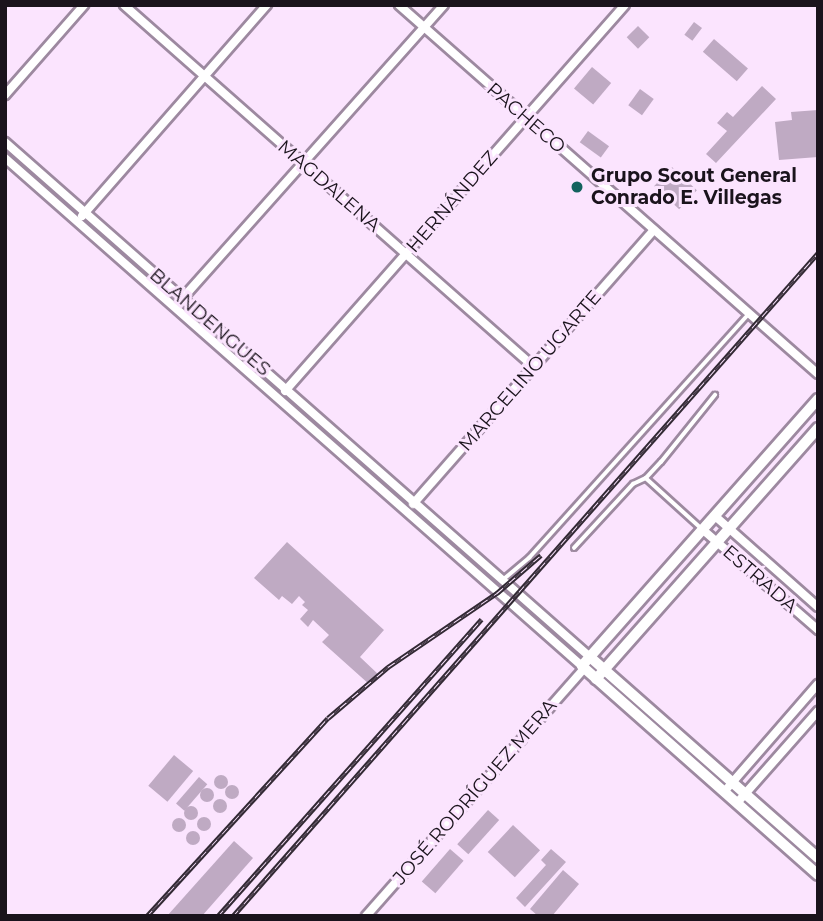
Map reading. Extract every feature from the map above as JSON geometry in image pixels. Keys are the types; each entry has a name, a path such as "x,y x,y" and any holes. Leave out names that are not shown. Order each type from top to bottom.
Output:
{"street":[{"path":"5,95 84,5"},
{"name":"MAGDALENA","path":"124,5 534,367"},
{"path":"77,221 267,5"},
{"name":"PACHECO","path":"399,5 818,374"},
{"path":"175,308 443,5"},
{"name":"HERNÁNDEZ","path":"278,399 625,5"},
{"name":"BLANDENGUES","path":"5,142 590,657"},
{"name":"BLANDENGUES","path":"5,158 583,668"},
{"name":"MARCELINO UGARTE","path":"406,511 654,230"},
{"path":"818,399 583,668 818,874"},
{"path":"596,679 818,428"},
{"name":"ESTRADA","path":"715,516 818,607"},
{"name":"ESTRADA","path":"702,529 818,629"},
{"path":"590,657 818,858"},
{"name":"JOSÉ RODRÍGUEZ MERA","path":"366,916 583,668"},
{"path":"724,792 818,684"},
{"path":"737,803 818,711"}],"lane":[{"path":"502,580 529,558 750,314"},
{"path":"574,548 633,484 646,478 715,395"},
{"path":"646,478 702,529"}],"building":[{"path":"694,22 702,28 692,41 684,35"},
{"path":"638,26 649,37 638,49 627,37"},
{"path":"714,39 748,69 737,81 703,52"},
{"path":"592,67 611,83 593,105 574,88"},
{"path":"762,86 776,99 716,163 706,154 727,131 717,123 727,112 733,117"},
{"path":"640,89 654,99 642,115 628,105"},
{"path":"818,110 818,157 779,160 775,122 792,120 791,112"},
{"path":"588,131 609,146 601,158 580,142"},
{"path":"672,167 697,190 679,209 654,186"},
{"path":"287,542 384,630 360,657 379,675 370,685 322,642 329,635 313,620 308,627 300,619 308,610 302,605 305,602 299,596 292,604 282,596 279,600 254,578"},
{"path":"174,755 193,771 167,802 148,786"},
{"path":"221,775 226,777 226,787 221,789 216,787 214,782 216,777"},
{"path":"199,777 207,784 184,811 176,803"},
{"path":"232,785 237,787 237,797 232,799 227,797 225,792 227,787"},
{"path":"207,788 212,790 212,800 207,802 202,800 200,795 202,790"},
{"path":"220,799 225,801 225,811 220,813 215,811 213,806 215,801"},
{"path":"191,806 196,808 196,818 191,820 186,818 184,813 186,808"},
{"path":"488,810 499,820 468,854 457,844"},
{"path":"204,817 209,819 209,829 204,831 199,829 197,824 199,819"},
{"path":"179,818 184,820 184,830 179,832 174,830 172,825 174,820"},
{"path":"513,825 540,850 515,877 488,852"},
{"path":"193,831 198,833 198,843 193,845 188,843 186,838 188,833"},
{"path":"234,841 253,858 202,916 167,916"},
{"path":"450,849 464,861 435,893 422,881"},
{"path":"551,849 566,862 525,907 516,898 546,865 541,860"},
{"path":"563,870 579,884 552,916 538,916 530,909"}],"railway":[{"path":"233,916 818,253"},
{"path":"147,916 328,718 388,667 497,593 541,555"},
{"path":"218,916 482,619"}],"place":[{"name":"Grupo Scout General Conrado E. Villegas","path":"577,187"}]}
